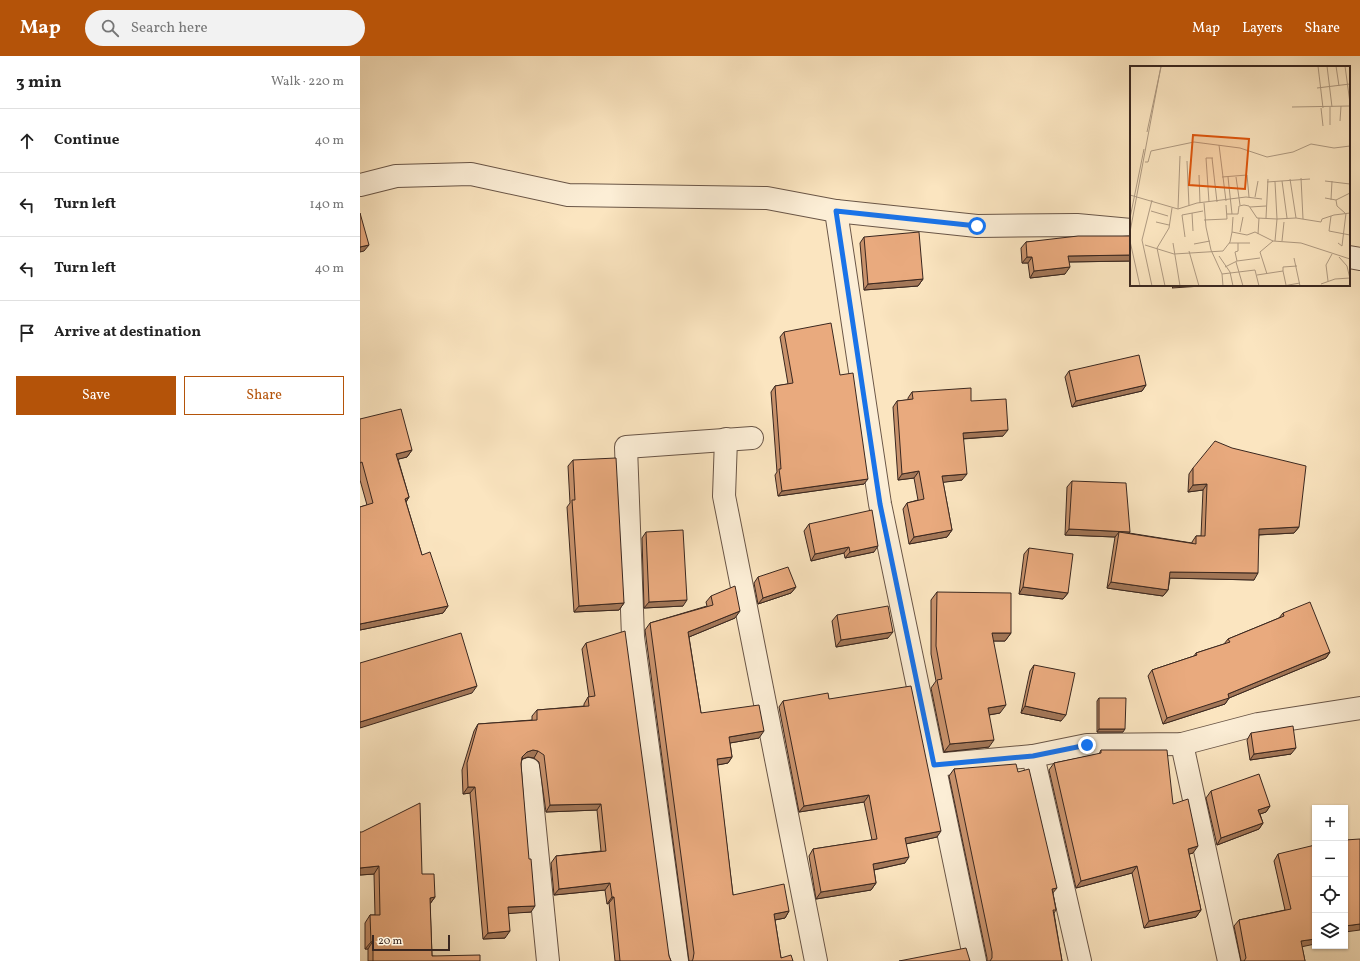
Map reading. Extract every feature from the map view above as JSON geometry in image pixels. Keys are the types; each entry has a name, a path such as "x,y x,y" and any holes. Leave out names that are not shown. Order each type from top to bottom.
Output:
{"street":[{"path":"360,184 396,176 470,174 568,195 768,198 836,211 977,226 1077,225 1130,230"},
{"path":"836,211 880,504 975,961"},
{"path":"1350,257 1360,259"},
{"path":"677,961 634,638 626,447 752,438"},
{"path":"726,439 724,496 816,961"},
{"path":"934,765 1033,756 1087,745 1182,744 1258,724 1360,708"},
{"path":"1182,744 1229,961"},
{"path":"1033,756 1080,961"},
{"path":"529,769 548,961"}],"building":[{"path":"360,213 369,245 360,247"},
{"path":"919,232 923,279 868,284 864,237"},
{"path":"1078,236 1130,236 1130,255 1068,256 1070,267 1034,271 1032,257 1027,257 1026,242"},
{"path":"831,323 840,375 853,373 868,479 782,491 779,469 781,469 775,386 793,383 784,332"},
{"path":"1139,355 1146,385 1076,401 1069,371"},
{"path":"971,388 971,401 1006,399 1008,430 963,433 967,474 942,476 952,530 914,537 907,503 924,499 919,471 902,474 897,401 913,399 912,392"},
{"path":"401,409 412,450 396,454 409,497 405,499 422,555 430,552 448,606 360,624 360,507 373,503 362,462 360,463 360,419"},
{"path":"1215,441 1232,448 1306,466 1299,527 1259,529 1258,573 1170,572 1168,590 1111,582 1119,532 1196,544 1196,536 1205,536 1207,484 1193,485 1193,468"},
{"path":"616,458 624,603 579,606 572,500 575,500 573,460"},
{"path":"1072,481 1126,483 1130,532 1069,529"},
{"path":"872,510 878,546 850,552 849,547 815,554 809,524"},
{"path":"683,530 687,600 649,602 646,532"},
{"path":"1029,548 1073,554 1068,593 1023,587"},
{"path":"788,567 796,587 763,598 758,577"},
{"path":"735,586 740,611 688,632 701,713 759,705 764,731 729,737 732,757 717,759 733,895 784,884 789,911 774,914 781,958 791,955 793,961 692,961 694,953 650,623 713,605 711,596"},
{"path":"937,592 1011,593 1011,633 992,633 1006,705 988,708 994,740 950,744 937,680 942,679 936,646"},
{"path":"1310,602 1330,652 1228,694 1229,698 1167,718 1152,670 1230,642 1228,639 1284,616 1283,613"},
{"path":"888,606 893,632 841,640 837,615"},
{"path":"625,631 669,956 671,961 620,961 614,897 612,897 610,883 559,889 556,856 606,851 601,804 550,805 544,755 533,750 527,752 522,757 521,764 529,859 531,859 535,906 508,907 510,931 488,933 475,787 468,787 467,763 478,724 537,720 537,710 589,706 588,697 595,696 586,643"},
{"path":"461,633 477,686 360,722 360,663"},
{"path":"1034,665 1075,673 1066,715 1025,706"},
{"path":"911,686 941,831 905,838 909,857 873,864 876,883 821,892 813,849 877,839 869,795 804,806 783,701 828,693 829,699"},
{"path":"1099,698 1126,698 1125,729 1099,729"},
{"path":"1293,726 1296,748 1254,754 1251,733"},
{"path":"1101,750 1167,750 1173,804 1188,799 1198,846 1188,849 1201,910 1149,921 1137,866 1081,881 1054,763 1101,753"},
{"path":"1016,764 1018,772 1029,769 1057,888 1052,889 1056,910 1053,910 1062,961 990,961 992,958 992,952 954,769"},
{"path":"1259,774 1270,806 1258,810 1263,823 1221,838 1211,791"},
{"path":"420,803 422,874 434,874 435,897 430,898 432,956 480,955 480,961 373,961 373,941 371,942 370,915 380,915 379,866 360,868 360,832"},
{"path":"1360,839 1360,924 1348,926 1348,841"},
{"path":"1312,846 1312,939 1301,941 1305,961 1244,961 1246,958 1239,920 1291,909 1278,854"},
{"path":"966,948 970,961 899,961"}],"route":[{"path":"977,226 836,211 880,504 934,765 1033,756 1087,745"}]}
